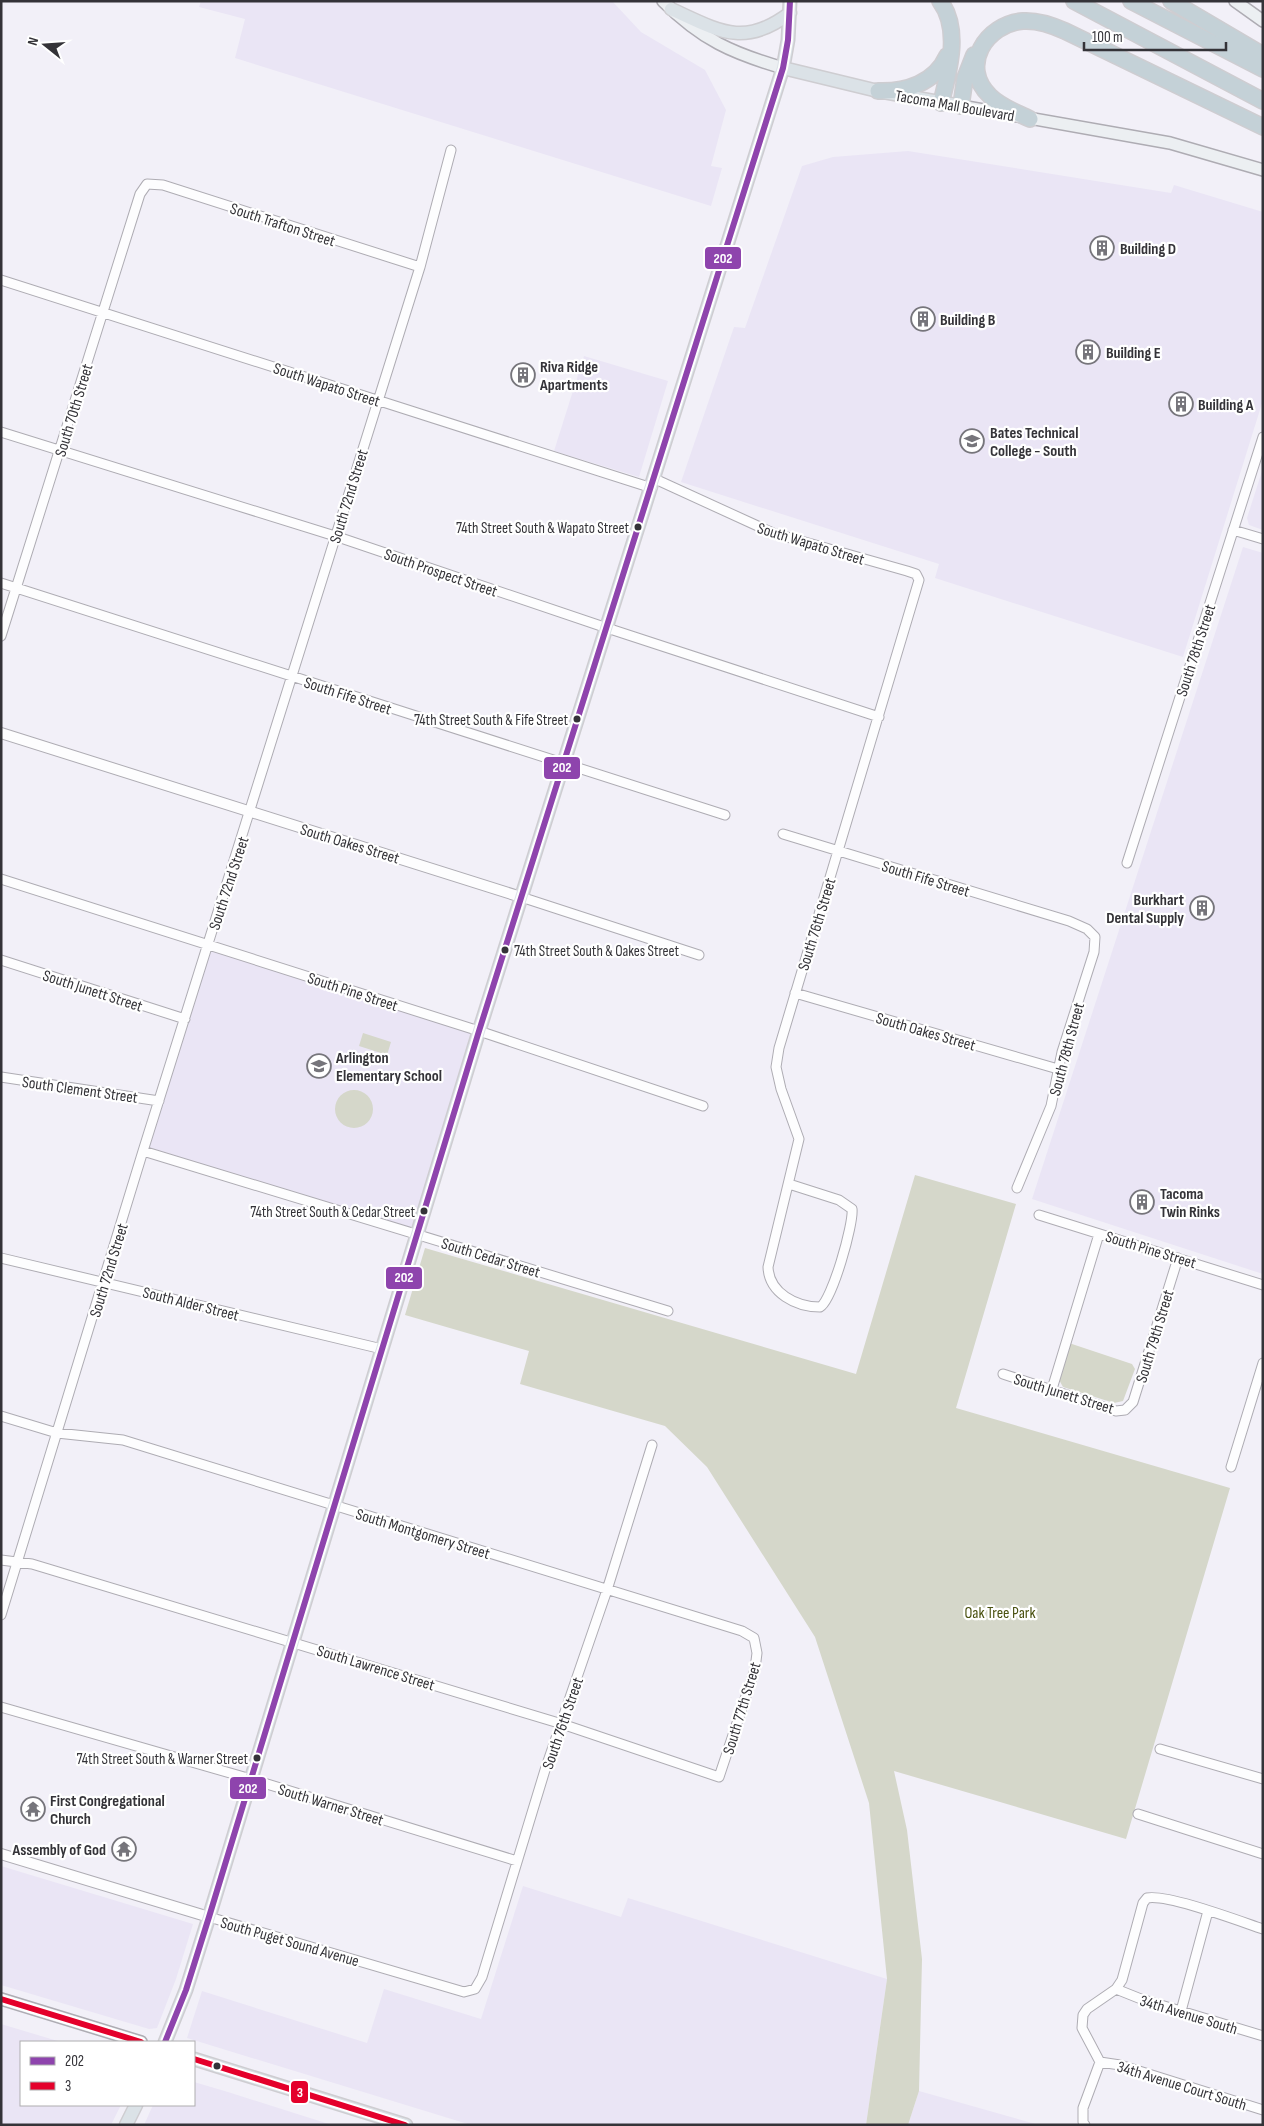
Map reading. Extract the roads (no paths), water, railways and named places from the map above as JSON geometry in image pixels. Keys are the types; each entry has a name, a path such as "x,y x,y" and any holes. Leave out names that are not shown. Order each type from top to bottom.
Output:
{"highway":[{"path":"940,1 952,24 941,103"},
{"path":"1074,1 1263,101"},
{"path":"1131,1 1263,69"},
{"path":"1171,1 1263,55"},
{"path":"962,106 962,88 967,72 976,52 986,38 1003,27 1018,22 1031,22 1051,25 1263,127"},
{"path":"986,38 977,62 978,80 995,100 1030,119"},
{"path":"878,91 904,89 925,81 941,67 950,45"}],"main road":[{"path":"1235,1 1263,21"},
{"path":"667,5 726,31 746,34 766,28 790,7"},
{"name":"Tacoma Mall Boulevard","path":"667,5 703,34 728,50 783,68 878,91 1170,143 1263,170"},
{"path":"165,2041 186,1990 209,1917 479,1031 783,68 790,7"},
{"path":"1,1999 138,2041"},
{"path":"195,2059 406,2125"},
{"path":"126,2125 136,2106"}],"street":[{"name":"South 72nd Street","path":"1,1615 158,1101 186,1019 420,267 452,150"},
{"name":"South Trafton Street","path":"146,184 163,185 420,267"},
{"name":"South 70th Street","path":"1,636 140,194 146,184"},
{"name":"South Wapato Street","path":"1,280 377,401 653,483 773,534 916,574"},
{"name":"South Prospect Street","path":"1,432 335,536 879,717"},
{"name":"South 78th Street","path":"1128,863 1263,437"},
{"path":"1233,530 1263,539"},
{"name":"South 76th Street","path":"789,1184 839,1200 852,1209 852,1225 826,1302 816,1307 784,1296 776,1291 768,1276 768,1267 799,1139 781,1089 776,1067 795,993 837,851 918,590 919,580 916,574"},
{"name":"South Fife Street","path":"1,583 725,815"},
{"name":"South Oakes Street","path":"1,733 699,955"},
{"name":"South Fife Street","path":"783,834 1069,921"},
{"name":"South Pine Street","path":"1,879 479,1031 703,1106"},
{"name":"South 78th Street","path":"1017,1188 1051,1106 1058,1069 1096,942 1091,932 1069,921"},
{"name":"South Junett Street","path":"1,960 186,1019"},
{"name":"South Oakes Street","path":"795,993 1058,1069"},
{"name":"South Clement Street","path":"1,1078 158,1101"},
{"name":"South Cedar Street","path":"143,1151 668,1312"},
{"name":"South Pine Street","path":"1039,1215 1263,1285"},
{"path":"1052,1389 1099,1234"},
{"name":"South Alder Street","path":"1,1258 382,1349"},
{"name":"South 79th Street","path":"1124,1410 1133,1402 1178,1258"},
{"path":"1231,1467 1263,1363"},
{"name":"South Junett Street","path":"1003,1374 1116,1411 1124,1410"},
{"name":"South Montgomery Street","path":"1,1416 57,1433 123,1440 742,1631 754,1638"},
{"name":"South 76th Street","path":"464,1992 475,1989 482,1977 545,1770 607,1590 652,1445"},
{"name":"South Lawrence Street","path":"1,1560 40,1566 293,1642 562,1724 718,1777"},
{"name":"South 77th Street","path":"718,1777 755,1669 758,1653 754,1638"},
{"name":"South Warner Street","path":"1,1707 251,1779 517,1861"},
{"path":"1160,1749 1263,1779"},
{"path":"1138,1814 1263,1854"},
{"name":"South Puget Sound Avenue","path":"1,1854 464,1992"},
{"path":"1085,2125 1082,2122 1083,2108 1100,2062 1082,2028 1083,2015 1087,2009 1116,1989 1122,1980 1143,1903 1147,1898 1158,1898 1208,1911 1263,1929"},
{"path":"1181,2011 1208,1911"},
{"name":"34th Avenue South","path":"1116,1989 1140,1999 1263,2036"},
{"name":"34th Avenue Court South","path":"1100,2062 1120,2065 1263,2110"}],"place":[{"name":"Building D","path":"1102,248"},
{"name":"Building B","path":"923,319"},
{"name":"Building E","path":"1088,352"},
{"name":"Riva Ridge Apartments","path":"523,375"},
{"name":"Building A","path":"1181,404"},
{"name":"Bates Technical College - South","path":"972,441"},
{"name":"74th Street South & Wapato Street","path":"638,527"},
{"name":"74th Street South & Fife Street","path":"577,719"},
{"name":"Burkhart Dental Supply","path":"1202,908"},
{"name":"74th Street South & Oakes Street","path":"505,950"},
{"name":"Arlington Elementary School","path":"319,1066"},
{"name":"Tacoma Twin Rinks","path":"1142,1202"},
{"name":"74th Street South & Cedar Street","path":"424,1211"},
{"name":"74th Street South & Warner Street","path":"257,1758"},
{"name":"First Congregational Church","path":"33,1809"},
{"name":"Assembly of God","path":"124,1849"}],"park label":[{"name":"Oak Tree Park","path":"1000,1612"}]}
